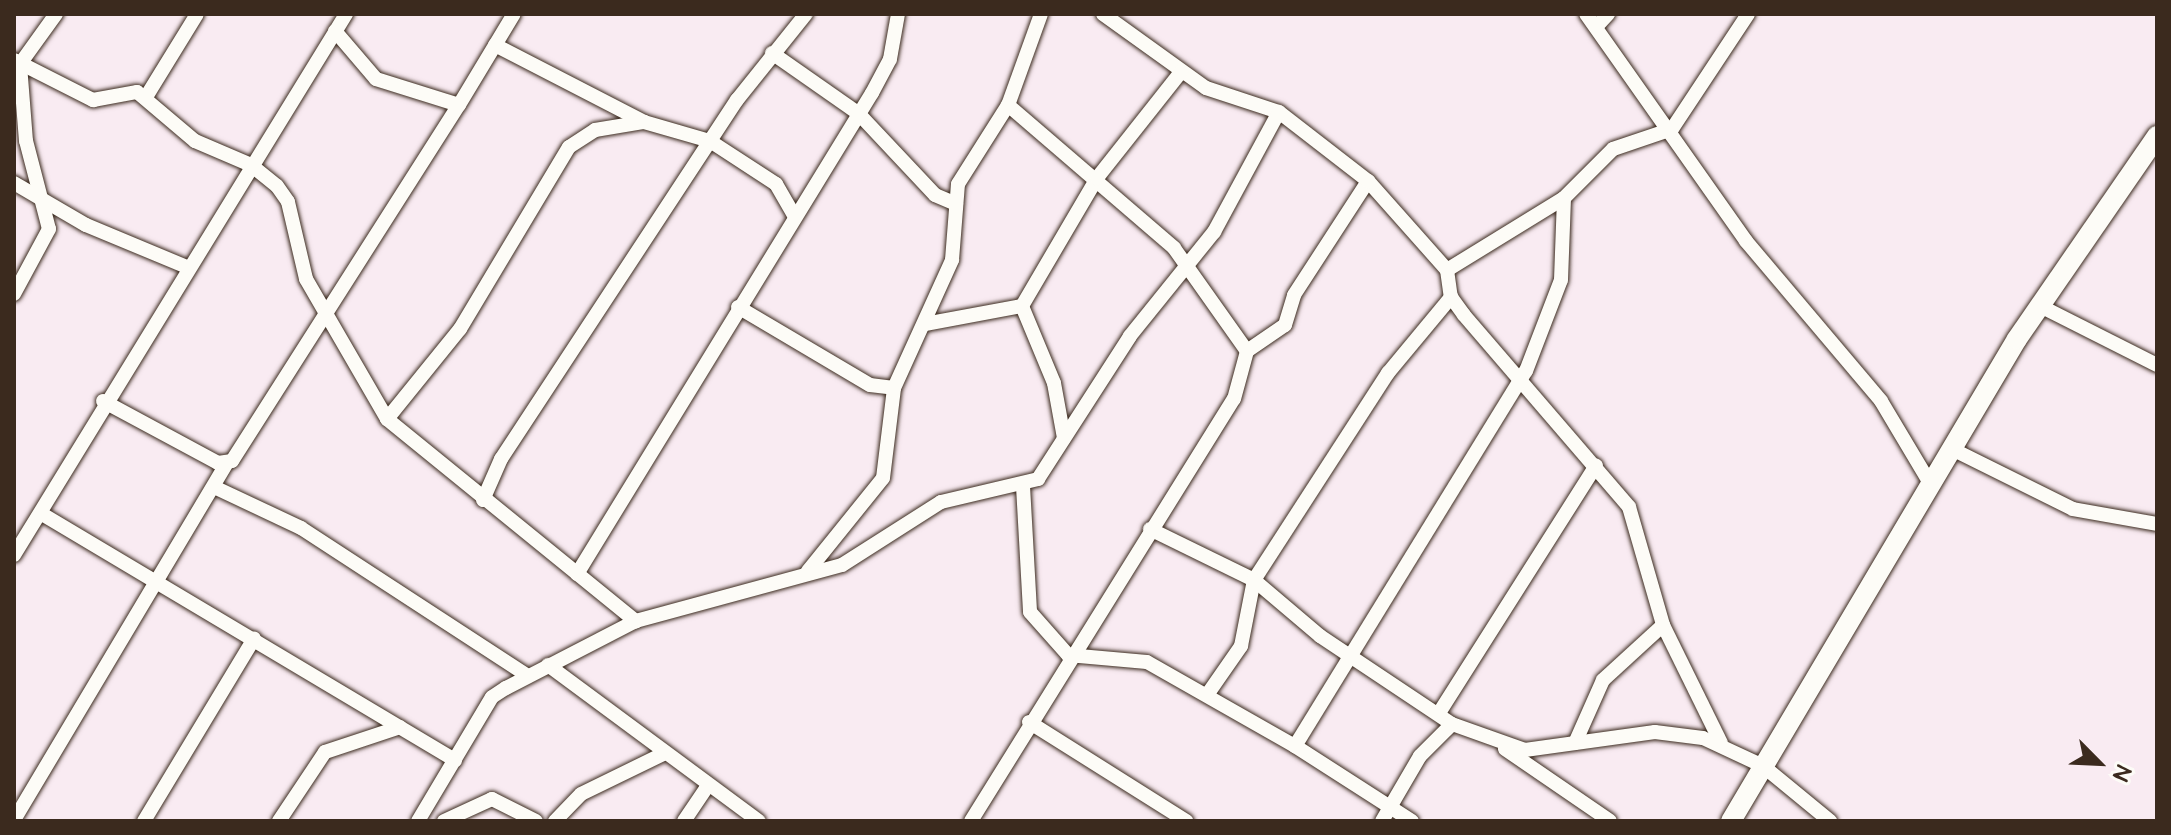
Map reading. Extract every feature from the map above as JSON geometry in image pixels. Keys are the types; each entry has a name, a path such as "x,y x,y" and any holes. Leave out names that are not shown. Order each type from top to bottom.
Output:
{"street":[{"path":"14,294 49,229 43,195 32,166 17,62 56,14"},
{"path":"146,97 197,14"},
{"path":"14,555 42,514 103,401 346,14"},
{"path":"14,820 159,582 226,464 459,105 514,14"},
{"path":"483,500 501,459 710,141 772,53 791,42 806,14"},
{"path":"577,574 794,215 859,114 890,59 898,14"},
{"path":"808,571 883,478 894,388 952,260 958,184 1008,105 1041,14"},
{"path":"1103,14 1181,72 1279,112 1368,181 1447,270 1451,297 1629,507 1663,625 1721,743"},
{"path":"1586,14 1672,129 1746,241 1881,401 1931,485"},
{"path":"1596,27 1608,14"},
{"path":"1447,270 1564,198 1613,149 1672,129 1748,14"},
{"path":"335,31 376,79 459,105"},
{"path":"495,45 644,122 710,141 776,184 794,215"},
{"path":"772,53 859,114 935,195 956,204"},
{"path":"17,62 93,100 123,92 146,97 195,141 251,165 288,202 306,279 387,419 483,500 636,621"},
{"path":"925,324 1022,306 1097,178 1181,72"},
{"path":"1008,105 1097,178 1186,263 1200,294 1247,351"},
{"path":"418,821 492,697 528,676 636,621 866,553 941,502 988,487 1023,486 1038,479 1186,263 1214,232 1279,112"},
{"path":"387,419 460,329 569,147 595,130 644,122"},
{"path":"1731,821 2038,305 2149,152 2157,136"},
{"path":"14,160 32,166"},
{"path":"975,820 1068,655 1234,399 1247,351 1285,325 1294,295 1368,181"},
{"path":"14,183 43,195 86,225 187,267"},
{"path":"1295,746 1520,380 1561,280 1564,198"},
{"path":"1207,695 1241,646 1254,580 1388,373 1451,297"},
{"path":"2038,305 2157,365"},
{"path":"1022,306 1054,383 1064,438"},
{"path":"738,307 870,385 894,388"},
{"path":"103,401 226,464"},
{"path":"1952,449 2073,509 2157,524"},
{"path":"1439,713 1596,466"},
{"path":"1023,486 1030,612 1068,655 1147,662 1295,746 1412,821"},
{"path":"214,487 301,528 528,676"},
{"path":"42,514 455,760"},
{"path":"1150,529 1254,580 1349,654 1452,724 1499,745 1610,821"},
{"path":"1575,743 1603,680 1663,625"},
{"path":"144,821 254,639"},
{"path":"548,665 706,788 759,821"},
{"path":"1029,722 1186,821"},
{"path":"1382,821 1420,756 1452,724"},
{"path":"279,821 325,752 400,727"},
{"path":"1499,745 1525,750 1655,732 1721,743 1763,766 1830,821"},
{"path":"555,821 590,788 663,754"},
{"path":"684,821 706,788"},
{"path":"444,821 492,799 536,821"}]}
